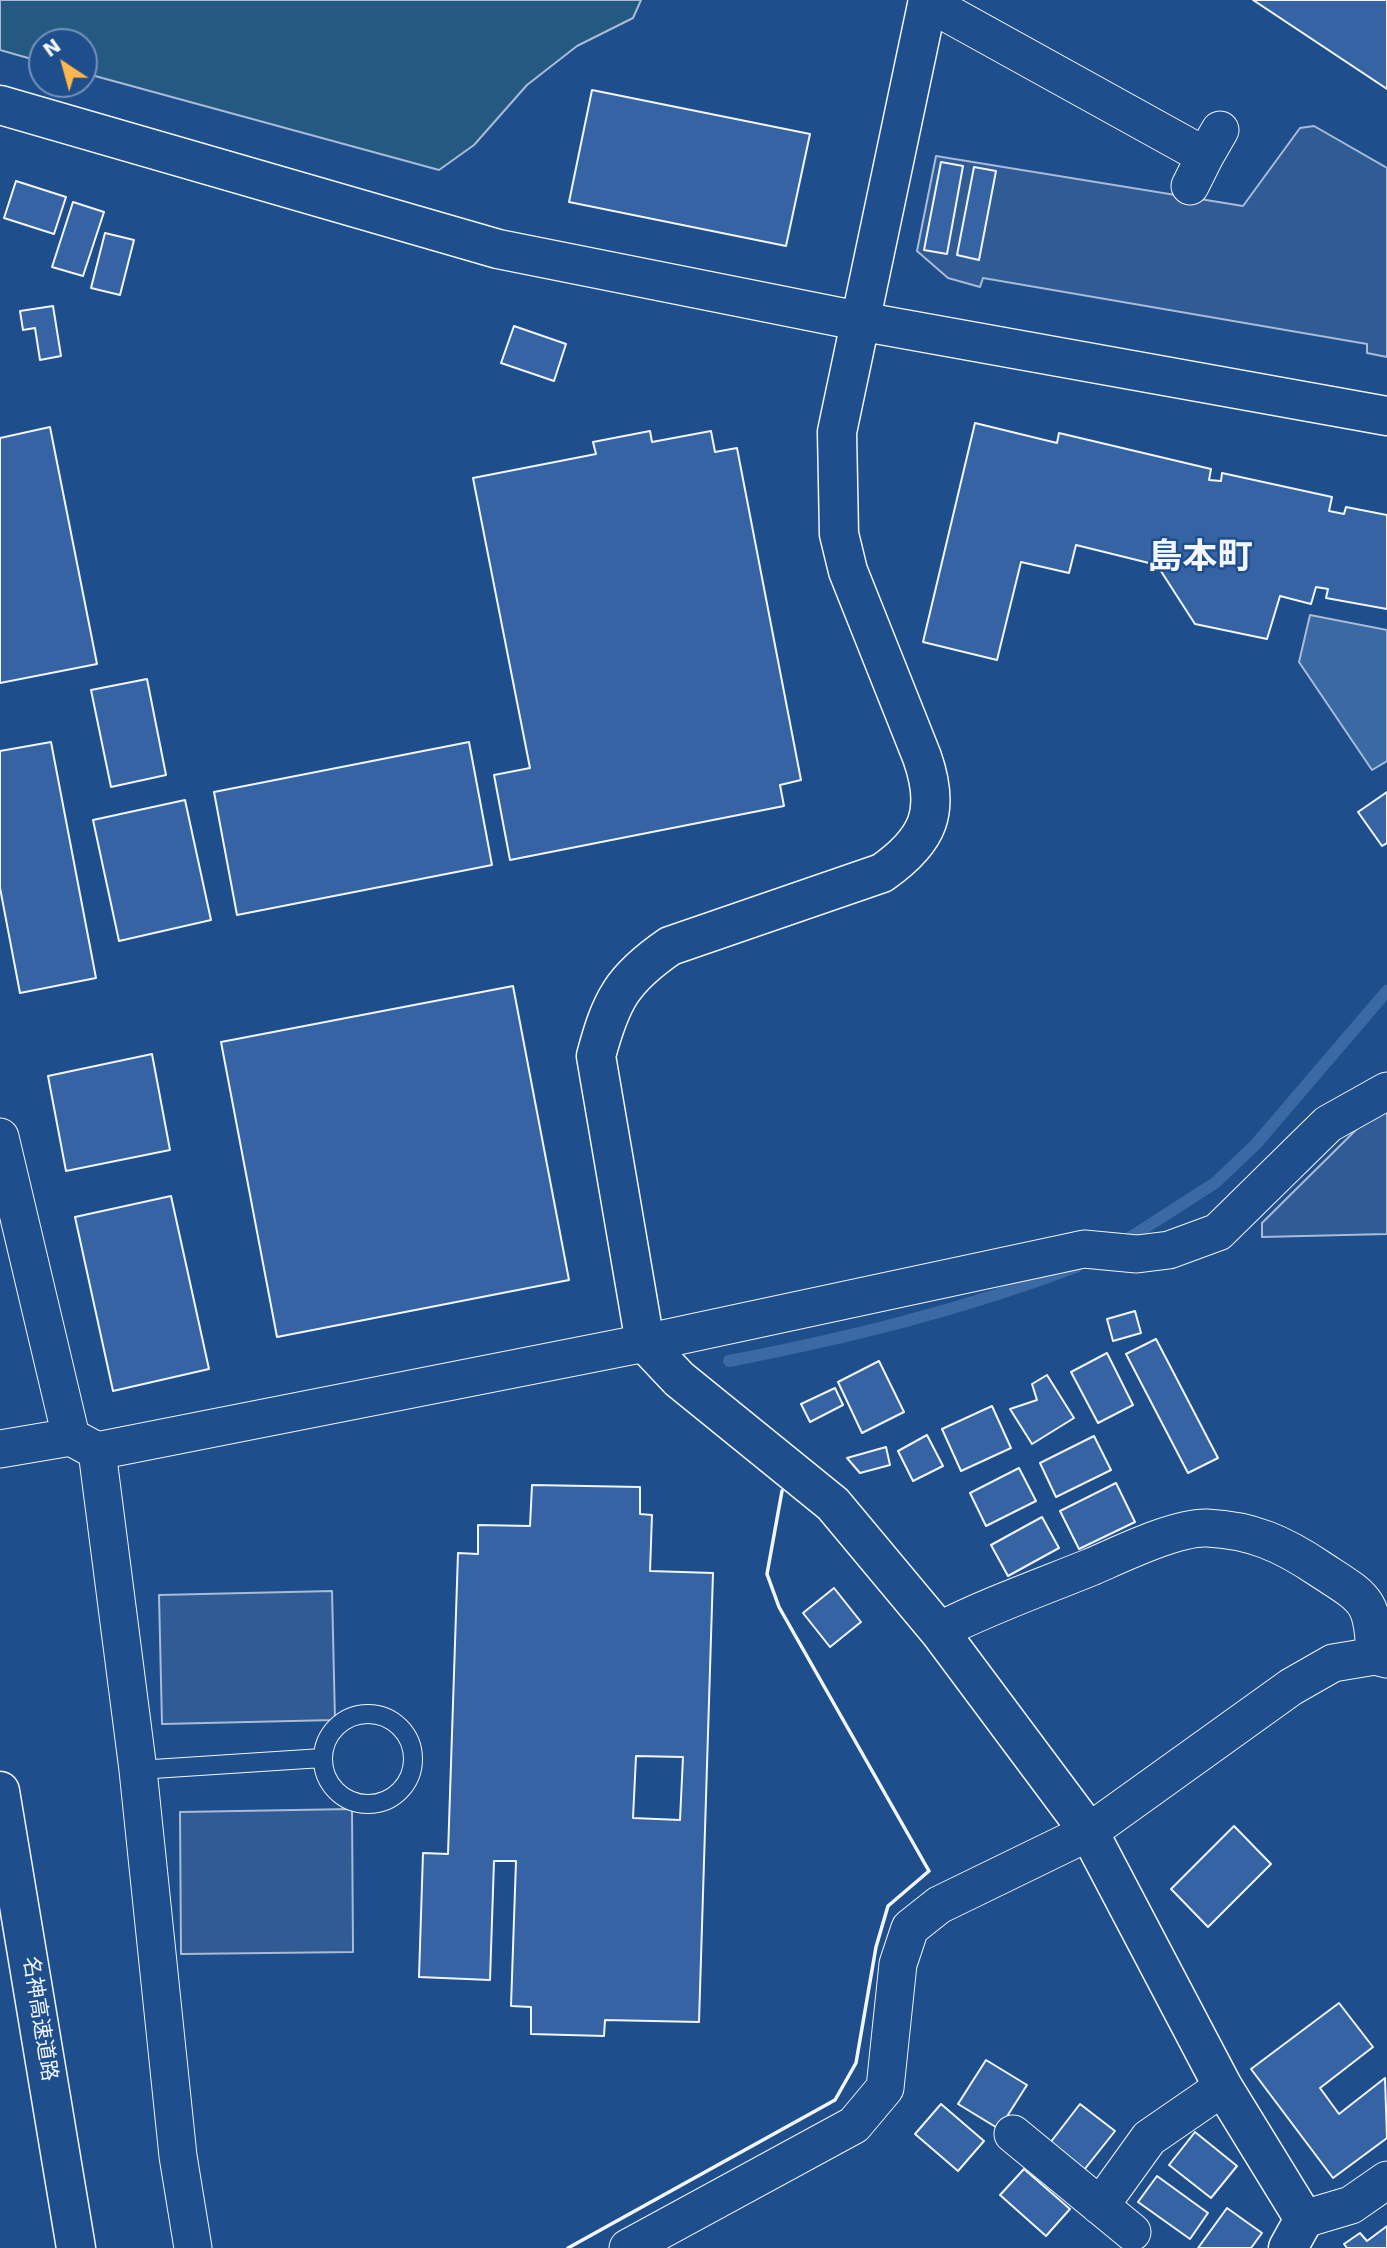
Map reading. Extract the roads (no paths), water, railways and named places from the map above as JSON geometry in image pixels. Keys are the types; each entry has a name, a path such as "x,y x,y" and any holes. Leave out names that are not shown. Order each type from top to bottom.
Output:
{"main road":[{"path":"927,1 838,432 839,534 848,571 931,783 933,805 924,830 907,855 882,873 670,946 641,966 608,1010 596,1056 645,1343 679,1378 833,1504 939,1631 1089,1832 1223,2087 1296,2233"},
{"path":"0,105 498,250 859,321 1387,415"},
{"name":"名神高速道路","path":"0,1791 76,2248"}],"street":[{"path":"927,1 1205,157"},
{"path":"0,1449 84,1444 645,1343 1098,1248 1137,1254 1169,1250 1219,1232 1328,1124 1387,1091"},
{"path":"0,1137 84,1444 138,1770 178,2156 193,2248"},
{"path":"628,2248 853,2125 885,2088 898,1964 910,1928 939,1905 1089,1832 1291,1687 1333,1663 1381,1658 1374,1620 1362,1597 1294,1552 1253,1533 1203,1528 1156,1540 982,1609 939,1631"},
{"path":"1100,2206 1149,2138 1223,2087"},
{"path":"1013,2133 1132,2232"},
{"path":"1296,2233 1351,2206 1387,2180"}],"lane":[{"path":"364,1714 386,1717 403,1730 412,1750 411,1771 401,1790 382,1802 361,1804 340,1796 327,1779 322,1758 328,1737 343,1721 364,1714"},
{"path":"138,1770 322,1758"}],"waterway":[{"path":"1123,1242 1215,1183 1256,1144 1387,991"},
{"path":"729,1361 904,1322 990,1297 1076,1267"}],"district":[{"name":"島本町","path":"1200,559"}]}
